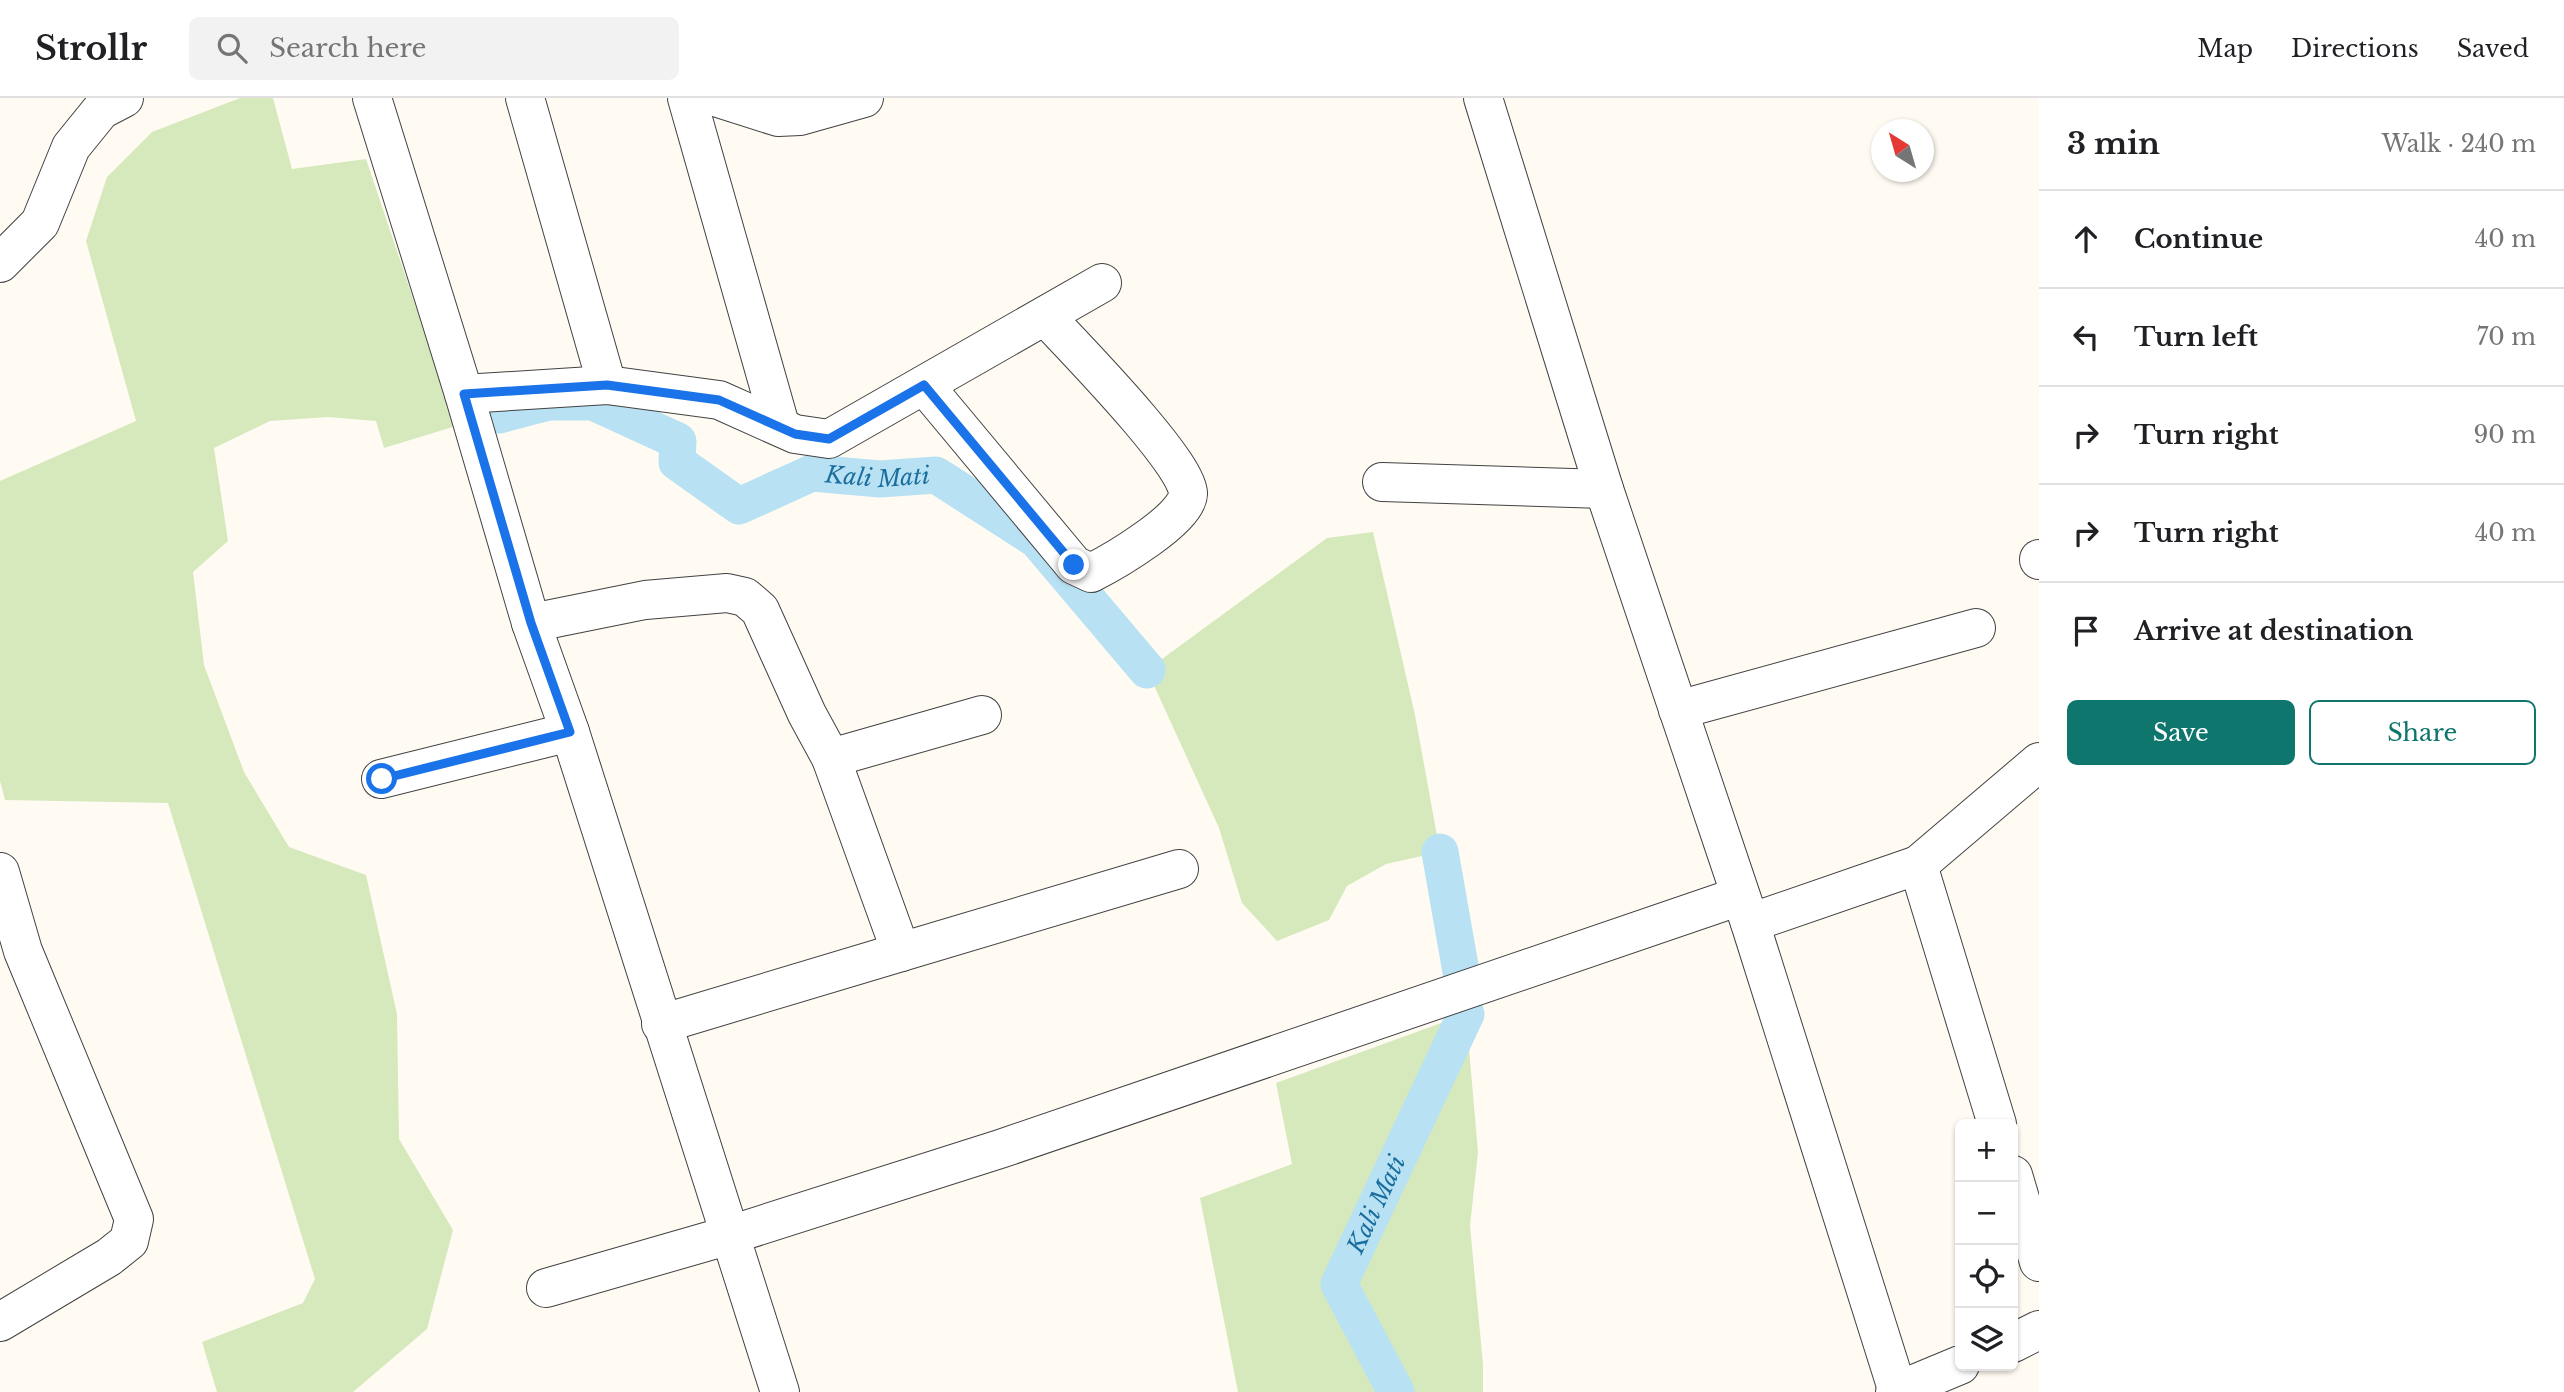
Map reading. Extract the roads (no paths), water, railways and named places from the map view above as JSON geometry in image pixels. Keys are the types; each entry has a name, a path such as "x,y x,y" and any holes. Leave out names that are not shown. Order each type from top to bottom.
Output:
{"street":[{"path":"0,263 40,223 71,147 101,110 124,98"},
{"path":"372,98 464,394 531,623 570,732 780,1392"},
{"path":"525,98 607,385"},
{"path":"687,98 780,425"},
{"path":"718,98 778,117 800,116 864,98"},
{"path":"1483,98 1604,489 1745,910 1897,1392 1955,1367"},
{"path":"464,394 607,385 719,400 795,434 829,439 1102,283"},
{"path":"924,385 1074,565 1091,573 1115,561 1184,510 1188,495 1186,479 1160,444 1045,316"},
{"path":"1382,482 1604,489"},
{"path":"531,623 645,600 727,593 745,597 760,610 807,714 831,758 901,952"},
{"path":"1678,710 1976,628"},
{"path":"831,758 982,715"},
{"path":"382,779 570,732"},
{"path":"546,1289 730,1235 1745,910 1918,866 2039,762"},
{"path":"1918,866 1995,1119"},
{"path":"661,1024 1179,869"},
{"path":"0,872 28,963 134,1219 129,1241 109,1257 0,1322"},
{"path":"2015,1182 2039,1262"},
{"path":"2018,1340 2039,1330"}],"waterway":[{"name":"Kali Mati","path":"499,415 548,402 593,402 678,441 677,462 739,506 812,473 880,479 936,475 1037,540 1147,670"},
{"name":"Kali Mati","path":"1440,852 1463,983"},
{"name":"Kali Mati","path":"1396,1392 1339,1284 1466,1014"}]}
